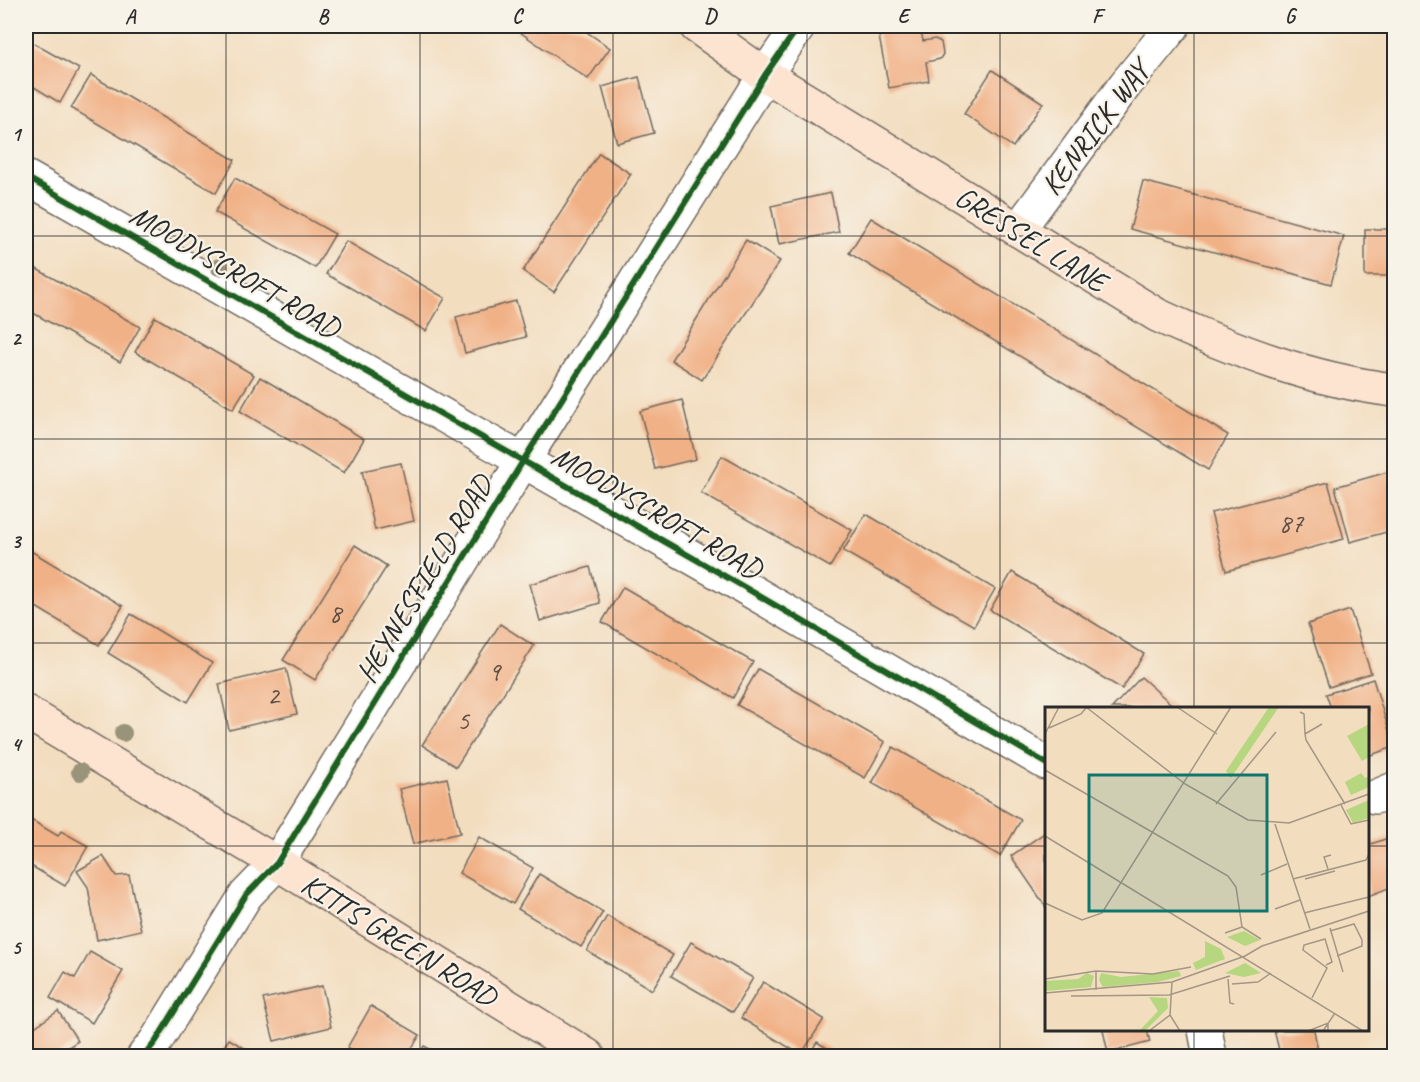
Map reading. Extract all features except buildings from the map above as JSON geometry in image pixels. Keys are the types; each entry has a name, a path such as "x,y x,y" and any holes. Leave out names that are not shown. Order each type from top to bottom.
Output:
{"street":[{"name":"GRESSEL LANE","path":"696,26 765,75 1157,315 1211,340 1270,362 1301,371 1395,390"},
{"name":"HEYNESFIELD ROAD","path":"144,1056 156,1041 246,895 277,863 523,461 765,75 799,26"},
{"name":"KENRICK WAY","path":"1018,231 1125,85 1173,26"},
{"name":"MOODYSCROFT ROAD","path":"26,177 816,628 1045,762"},
{"name":"KITTS GREEN ROAD","path":"26,712 277,863 588,1056"},
{"path":"1205,1031 1210,1056"}],"cycle path":[{"path":"144,1056 156,1041 246,895 277,863 523,461 765,75 799,26"},
{"path":"26,177 744,587 1045,762"}]}
